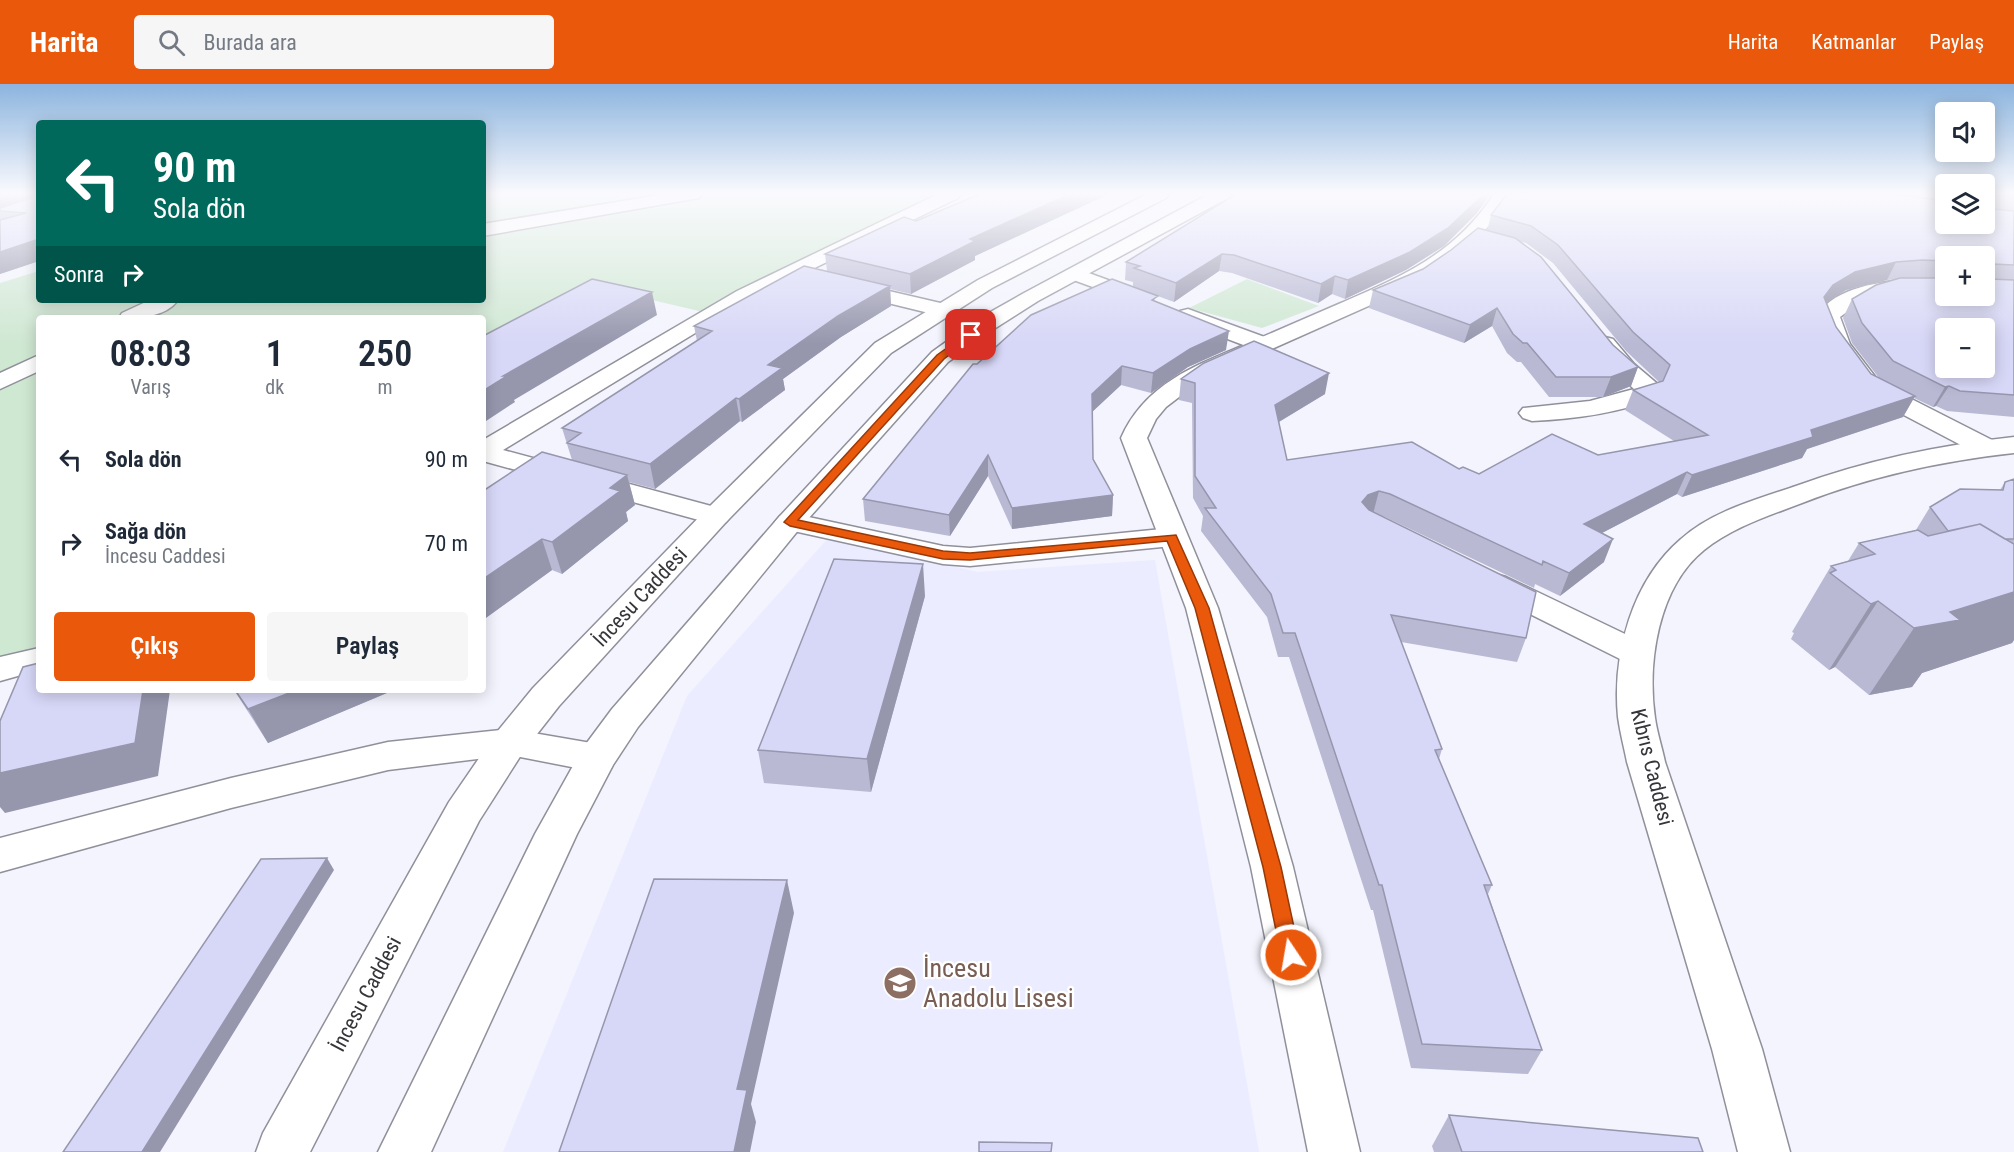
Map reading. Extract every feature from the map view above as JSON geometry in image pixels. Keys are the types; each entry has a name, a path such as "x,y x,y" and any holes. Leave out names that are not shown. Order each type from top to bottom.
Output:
{"street":[{"path":"486,450 744,295 852,244"},
{"name":"İncesu Caddesi","path":"282,1152 463,813 510,742 546,697 716,516 883,348 985,284 1063,244"},
{"path":"404,1152 556,834 597,758 625,718 790,522 940,357 986,324 1130,244"},
{"path":"1334,1152 1272,867 1202,608 1134,438 1140,424 1164,394 1192,376 1411,280 1473,244"},
{"path":"787,273 941,310"},
{"path":"1075,274 1262,345"},
{"path":"1935,287 1900,285 1873,289 1841,304 1828,315 1839,345 1872,388 1999,446"},
{"path":"136,315 161,303"},
{"path":"1532,412 1577,412 1619,404 1645,394 1648,386 1626,369 1594,331"},
{"path":"0,382 36,364"},
{"name":"Kıbrıs Caddesi","path":"1764,1152 1737,1049 1646,762 1636,713 1636,653 1657,588 1682,554 1711,530 1750,513 1834,481 1922,457 1999,446"},
{"path":"486,453 716,516"},
{"path":"790,522 943,555 961,556 1172,537"},
{"path":"1468,571 1636,653"},
{"path":"0,669 36,660"},
{"path":"0,855 231,793 388,756 510,742 597,758"}],"shaded area":[{"name":"İncesu Anadolu Lisesi","path":"830,536 977,572 1155,560 1259,1152 503,1152 687,696"}],"green space":[{"path":"486,244 852,244 712,314 596,287 486,345 486,315 36,315 36,671 0,681 0,283 36,272 36,303 486,303"},
{"path":"1247,279 1319,306 1262,328 1189,308"}],"building":[{"path":"0,244 24,244 0,252"},
{"path":"847,244 969,244 910,274 825,254"},
{"path":"1155,244 1423,244 1348,280 1335,276 1321,284 1234,255 1222,254 1176,283 1134,268 1140,266 1126,262"},
{"path":"1459,244 1523,244 1541,257 1613,345 1638,367 1611,377 1556,377 1527,343 1523,343 1513,334 1497,308 1470,325 1373,290 1423,269"},
{"path":"1556,244 2014,244 2014,265 1995,264 1995,246 1935,246 1935,261 1896,262 1855,272 1833,285 1824,297 1836,327 1871,374 1915,396 1811,430 1813,437 1692,475 1687,472 1584,524 1613,539 1569,573 1543,561 1542,565 1390,494 1379,491 1368,495 1362,502 1369,510 1536,592 1526,638 1391,615 1442,749 1435,750 1492,885 1484,885 1542,1050 1422,1044 1382,885 1379,885 1295,633 1283,633 1271,594 1205,508 1216,508 1195,476 1195,383 1181,379 1204,363 1254,341 1329,373 1275,405 1287,460 1412,442 1459,469 1463,467 1479,474 1552,434 1598,455 1708,435 1633,390 1663,381 1670,365 1633,332"},
{"path":"804,266 890,286 838,316 768,365 782,368 739,399 736,398 650,464 567,443 581,433 562,428 712,331 694,326"},
{"path":"1900,278 1935,278 1935,306 1995,306 1995,279 2014,280 2014,395 1960,391 1949,386 1945,387 1893,361 1862,323 1852,299 1876,285"},
{"path":"592,279 652,292 503,376 507,376 486,389 486,334"},
{"path":"1112,279 1158,296 1152,300 1229,331 1190,349 1153,373 1122,366 1092,394 1093,459 1113,495 1012,508 988,455 949,515 863,499 973,364 977,364 1031,315"},
{"path":"542,452 627,475 610,488 620,491 552,542 542,539 486,577 486,489"},
{"path":"2014,479 2014,539 2005,539 1980,524 1948,531 1930,507 1960,489 2003,490 2005,482"},
{"path":"1980,524 2014,544 2014,592 1950,612 1960,620 1914,628 1878,601 1871,604 1830,573 1836,570 1831,566 1875,554 1859,543 1918,530 1928,536"},
{"path":"834,559 923,564 867,759 758,750"},
{"path":"36,664 36,693 143,693 135,743 0,773 0,721 23,667"},
{"path":"237,693 289,693 248,709"},
{"path":"327,858 142,1152 63,1152 261,859"},
{"path":"654,879 787,880 737,1089 747,1090 734,1152 559,1152"},
{"path":"1449,1115 1698,1138 1703,1152 1462,1152"},
{"path":"979,1142 1052,1143 1051,1152 979,1152"}],"place":[{"name":"İncesu Anadolu Lisesi","path":"900,983"}],"route":[{"path":"971,335 940,357 790,522 943,555 1006,554 1172,537 1202,608 1272,867 1291,955"}]}
